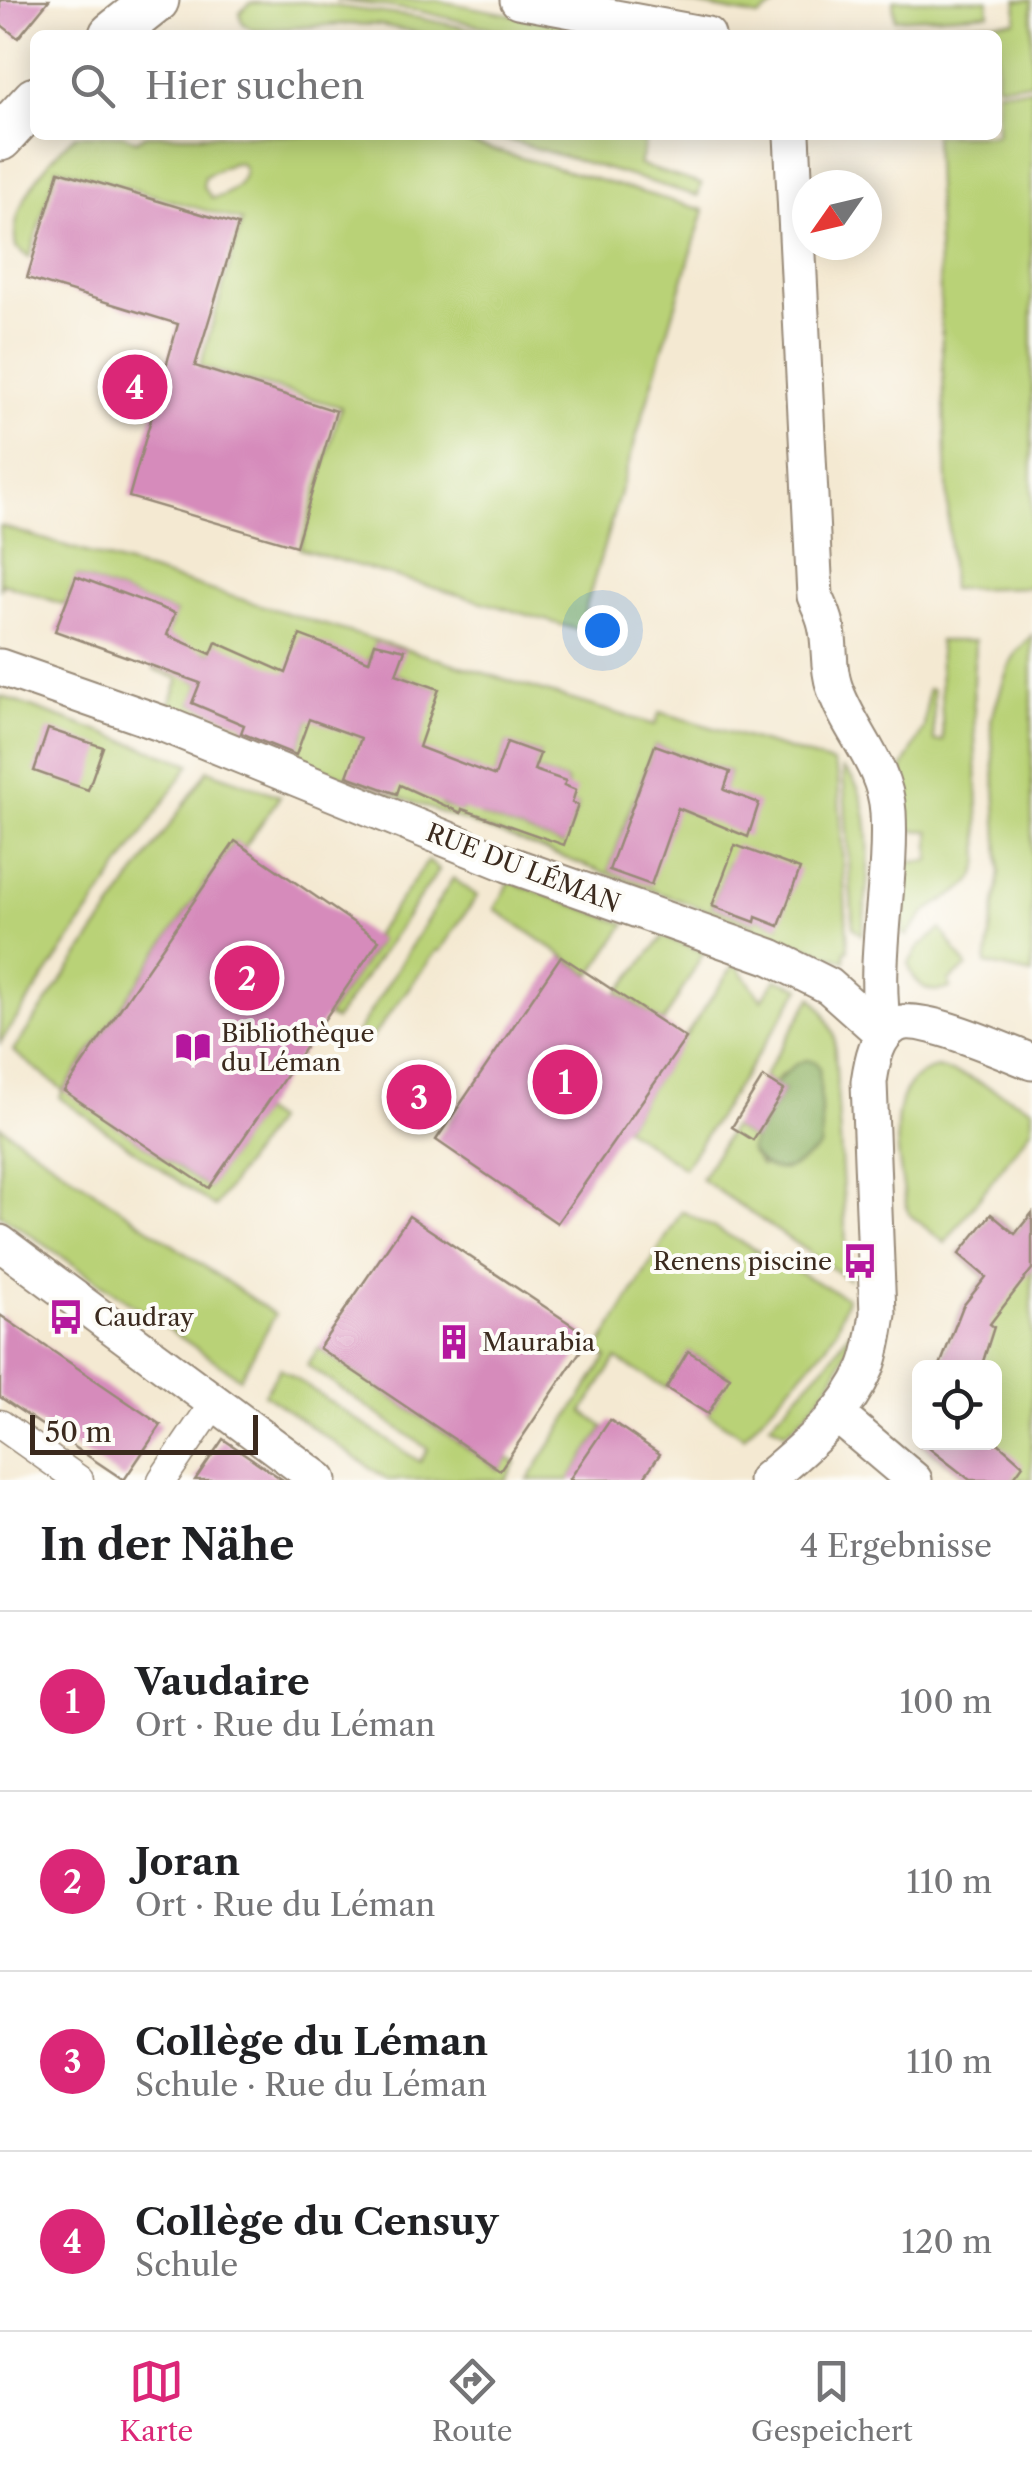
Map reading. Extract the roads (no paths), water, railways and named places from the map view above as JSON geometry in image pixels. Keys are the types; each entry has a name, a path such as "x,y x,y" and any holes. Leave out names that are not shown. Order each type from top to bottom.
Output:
{"street":[{"path":"118,30 156,0"},
{"path":"518,0 680,30"},
{"path":"0,138 30,105"},
{"path":"792,140 815,596 827,627 827,655 834,688 876,766 888,808 878,969 884,1035"},
{"name":"RUE DU LÉMAN","path":"0,667 166,725 508,864 771,957 829,986 884,1035"},
{"path":"766,1480 836,1414 866,1368 878,1314 868,1082 884,1035 906,1022 926,1024 1032,1062"},
{"path":"0,1243 319,1480"},
{"path":"162,1480 215,1402"},
{"path":"836,1414 914,1480"},
{"path":"0,1424 79,1480"}],"place":[{"name":"Collège du Censuy","path":"135,387"},
{"name":"Joran","path":"247,978"},
{"name":"Bibliothèque du Léman","path":"193,1047"},
{"name":"Vaudaire","path":"565,1082"},
{"name":"Collège du Léman","path":"419,1097"},
{"name":"Renens piscine","path":"860,1261"},
{"name":"Caudray","path":"66,1317"},
{"name":"Maurabia","path":"454,1342"}]}
